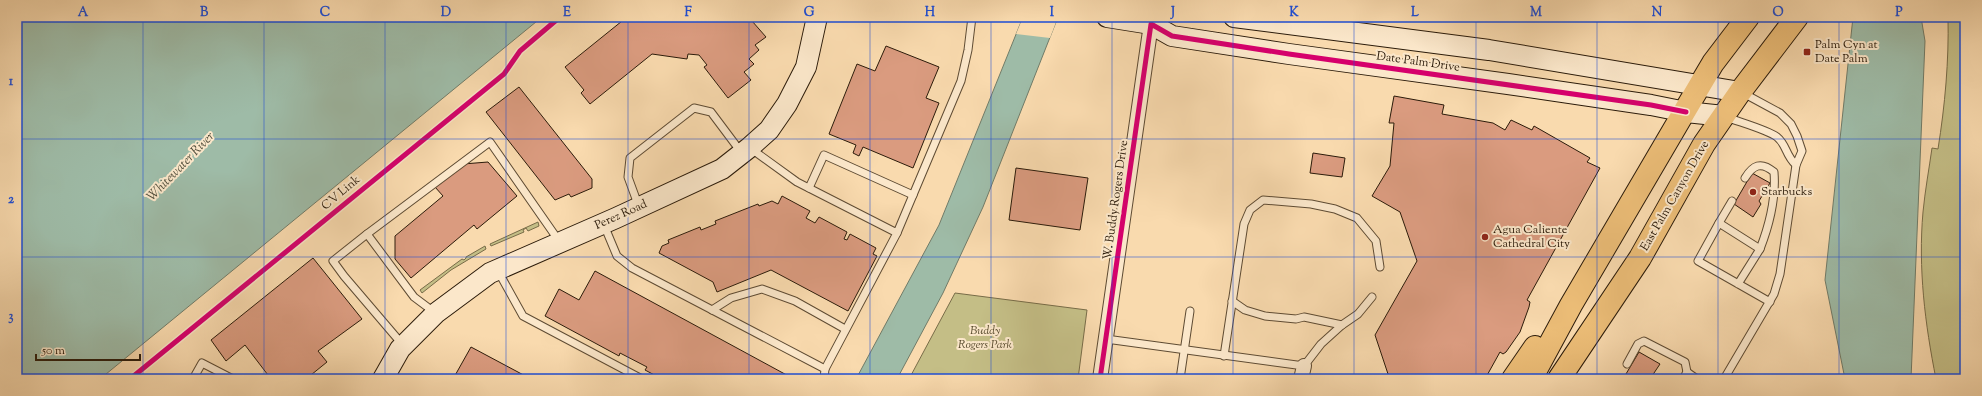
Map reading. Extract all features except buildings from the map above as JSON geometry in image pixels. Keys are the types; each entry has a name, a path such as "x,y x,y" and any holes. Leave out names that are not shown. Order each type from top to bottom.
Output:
{"main road":[{"name":"Perez Road","path":"383,379 404,346 436,313 490,273 640,207 722,168 746,150 769,130 790,98 806,67 817,17"},
{"name":"Date Palm Drive","path":"1106,17 1157,20 1172,36 1651,105 1686,112 1724,116"},
{"name":"Date Palm Drive","path":"1234,17 1489,50 1740,92"},
{"path":"1531,379 1571,305 1686,112 1713,63 1748,17"},
{"name":"East Palm Canyon Drive","path":"1560,379 1640,258 1704,144 1740,92 1797,17"},
{"path":"1513,379 1525,359 1571,305"}],"street":[{"name":"W. Buddy Rogers Drive","path":"1100,379 1157,20"}],"lane":[{"path":"824,379 824,369 896,233 961,81 968,50 972,17"},
{"path":"1724,379 1774,294 1780,274 1796,165 1802,150 1791,124 1780,113 1740,92"},
{"path":"640,207 628,177 630,158 694,108 711,112 746,150 797,182 896,233"},
{"path":"1724,116 1776,136 1784,144 1789,158 1796,165"},
{"path":"404,346 333,261 490,142 560,241"},
{"path":"809,188 824,155 913,195"},
{"path":"1738,284 1760,249 1766,236 1775,186 1774,172 1767,167 1758,165 1751,168 1745,178"},
{"path":"1224,356 1244,224 1250,210 1263,200 1311,204 1335,210 1357,218 1376,241 1380,268"},
{"path":"1732,201 1698,261 1770,302"},
{"path":"603,223 617,256 632,268 824,369"},
{"path":"1719,223 1760,249"},
{"path":"367,234 414,297 436,313"},
{"path":"497,269 523,316 642,379"},
{"path":"712,310 731,298 762,289 795,301 846,329"},
{"path":"1106,339 1224,356 1302,373 1321,344 1342,325 1358,314 1372,297"},
{"path":"1232,302 1245,310 1264,316 1296,319 1304,317 1342,325"},
{"path":"1180,379 1190,311"},
{"path":"1627,364 1638,344 1644,340 1685,362 1685,376 1697,379"},
{"path":"193,379 202,363 233,379"}],"green space":[{"path":"1948,17 1965,17 1965,370 1956,378 1936,379 1926,317 1921,254 1923,212 1932,148 1938,149 1943,116 1947,66"},
{"path":"538,222 539,226 528,231 526,228 523,230 524,232 491,246 490,244"},
{"path":"485,246 486,249 451,270 422,293 420,290 462,259 464,260 466,257"},
{"name":"Buddy Rogers Park","path":"955,293 1087,310 1078,379 909,379"}],"water":[{"name":"Whitewater River","path":"17,17 542,17 100,379 17,379"},
{"path":"1023,17 1058,17 983,207 943,293 897,379 856,379 939,225"},
{"path":"1853,17 1921,17 1925,41 1911,379 1845,379 1825,280"}],"pier":[{"path":"1023,17 1058,17 1050,38 1016,34"}],"cycle path":[{"name":"CV Link","path":"130,379 504,74 520,51 560,17"},
{"path":"1100,379 1151,24 1172,36 1651,105 1686,112"}],"place":[{"name":"Palm Cyn at Date Palm","path":"1807,52"},
{"name":"Starbucks","path":"1753,192"},
{"name":"Agua Caliente Cathedral City","path":"1485,237"}]}
